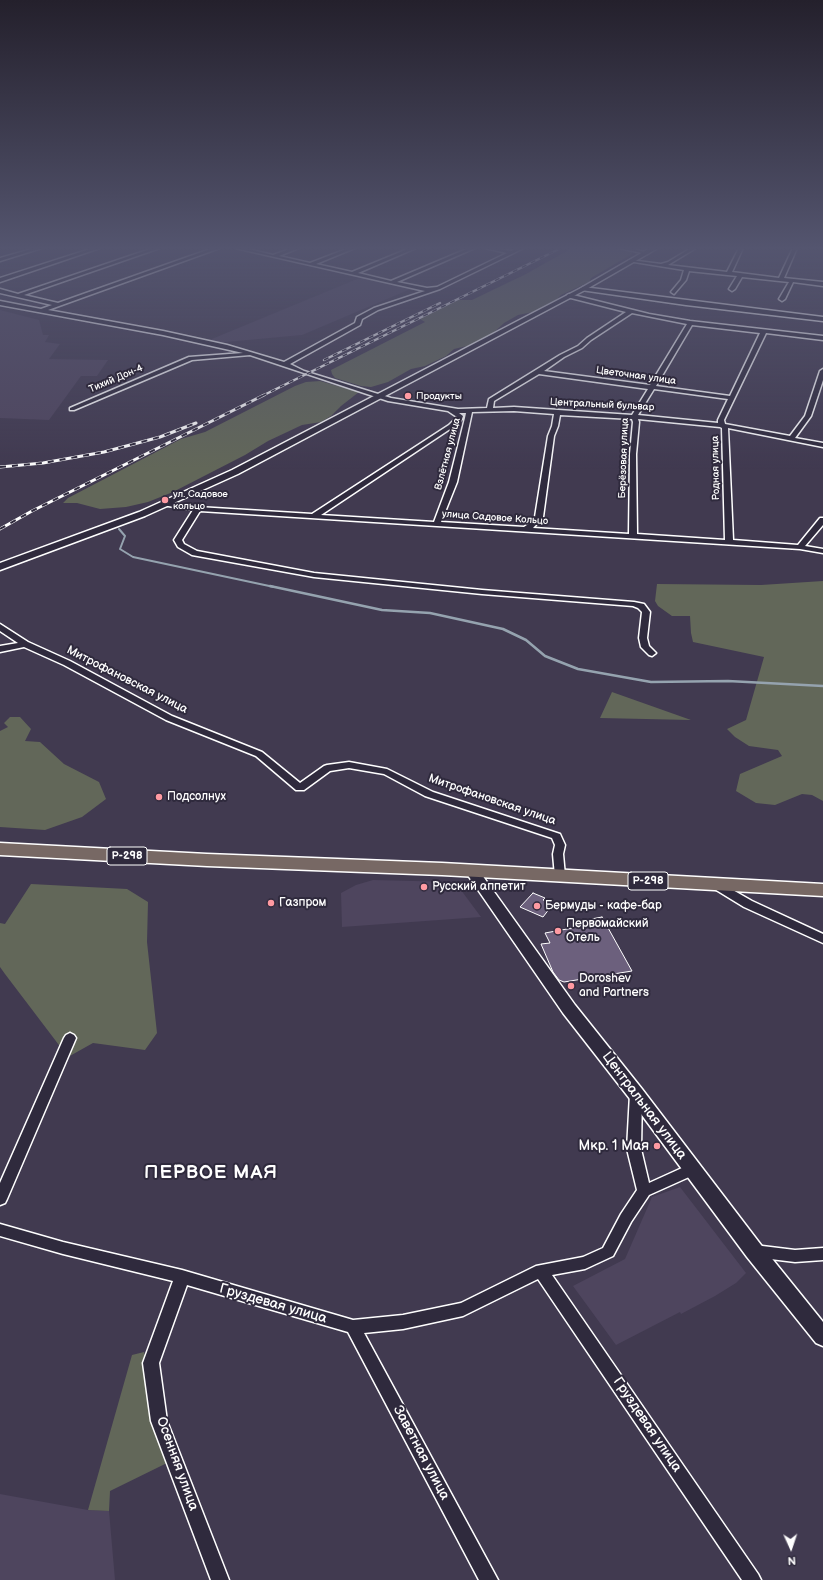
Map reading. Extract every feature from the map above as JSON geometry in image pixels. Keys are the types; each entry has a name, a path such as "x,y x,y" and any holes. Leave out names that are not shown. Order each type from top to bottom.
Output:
{"highway":[{"name":"Р-298","path":"0,848 207,860 472,871 823,890"}],"street":[{"name":"Центральный бульвар","path":"99,322 191,339 253,355 285,364 302,372 390,400 445,409 469,411 514,409 657,418 722,425 823,445"},
{"path":"285,364 358,324 358,322"},
{"path":"0,567 142,514 235,472 520,322"},
{"path":"490,410 491,400 562,356 580,347 589,339 615,322"},
{"path":"683,322 823,338"},
{"name":"Берёзовая улица","path":"633,537 636,422 634,417 690,323"},
{"name":"Родная улица","path":"728,542 726,479 727,451 725,428 722,425 721,420 764,331"},
{"name":"Тихий Дон-4","path":"72,409 191,358 253,355"},
{"path":"791,439 808,416 823,371"},
{"name":"Цветочная улица","path":"538,372 732,398"},
{"path":"312,517 452,426 460,416 445,409"},
{"name":"Взлётная улица","path":"437,524 453,482 469,411"},
{"path":"525,530 534,525 539,517 551,436 555,426 557,412"},
{"name":"улица Садовое Кольцо","path":"165,503 198,509 728,542 800,547 823,551"},
{"path":"198,509 178,540 181,545 195,553 314,575 475,591 634,604 641,606 646,612 643,638 646,647 652,653"},
{"path":"800,547 823,520"},
{"name":"Митрофановская улица","path":"0,627 25,644 67,663 169,718 259,754 300,788 327,768 349,765 387,772 429,794 556,836 560,845 558,854 560,876"},
{"path":"0,649 25,644"},
{"name":"Центральная улица","path":"472,871 569,1009 636,1094 754,1251 823,1337"},
{"path":"717,885 748,904 823,939"},
{"path":"0,1199 70,1038"},
{"path":"636,1094 634,1149 644,1191 693,1169"},
{"name":"Груздевая улица","path":"0,1230 63,1248 182,1277 352,1327 403,1322 463,1309 541,1271 585,1263 608,1252 626,1218 644,1191"},
{"path":"754,1251 795,1256 823,1254"},
{"name":"Груздевая улица","path":"541,1271 752,1580"},
{"name":"Осенняя улица","path":"182,1277 151,1363 159,1421 220,1580"},
{"name":"Заветная улица","path":"352,1327 489,1580"}],"shaded area":[{"path":"0,322 39,322 43,335 49,335 45,342 60,344 49,359 108,360 97,376 81,376 49,420 0,418"},
{"path":"254,322 333,322 302,335 215,343 207,341"},
{"path":"373,880 455,882 481,917 342,927 341,893 356,885"},
{"path":"680,1187 746,1273 736,1283 715,1296 616,1345 573,1286 625,1259 652,1197"},
{"path":"0,1494 88,1510 109,1511 115,1580 0,1580"}],"green space":[{"path":"425,322 506,322 492,334 471,345 454,349 446,356 425,366 411,369 388,382 371,387 361,386 335,378 332,374 331,370"},
{"path":"320,381 359,392 331,416 321,422 302,425 268,441 245,455 173,492 148,502 126,507 100,509 77,503 63,503 68,498 181,439 205,432 295,386 306,382"},
{"path":"823,581 823,801 812,795 802,794 775,805 756,803 736,791 740,774 782,756 778,750 749,746 735,737 727,729 746,720 764,657 693,642 690,616 672,616 658,606 655,601 657,584 761,585"},
{"path":"612,692 691,720 600,718"},
{"path":"10,717 20,717 31,729 25,741 40,742 64,764 99,782 106,799 82,817 45,830 0,827 0,731 8,727 4,723"},
{"path":"31,884 127,889 148,902 147,942 157,1033 145,1050 93,1043 68,1057 0,967 0,923 5,924"},
{"path":"144,1352 167,1463 110,1491 109,1511 88,1510 132,1355"}],"building":[{"name":"Бермуды - кафе-бар","path":"533,893 545,898 543,900 553,904 543,917 520,907"},
{"name":"Первомайский Отель","path":"602,917 632,971 564,982 559,980 553,972 541,944 550,943 545,933 589,925 586,920"}],"waterway":[{"path":"119,529 125,536 120,549 133,557 274,587"},
{"path":"270,586 382,610 430,613 503,629 526,640 545,656 578,669 651,682 728,681 823,686"}],"railway":[{"path":"324,360 402,322"},
{"path":"262,396 412,322"},
{"path":"0,529 32,511 262,396"},
{"path":"0,467 43,463 104,452 160,437 196,423"}],"place":[{"name":"Продукты","path":"408,396"},
{"name":"ул. Садовое кольцо","path":"165,500"},
{"name":"Подсолнух","path":"159,797"},
{"name":"Русский аппетит","path":"424,887"},
{"name":"Газпром","path":"271,903"},
{"name":"Бермуды - кафе-бар","path":"537,906"},
{"name":"Первомайский Отель","path":"558,931"},
{"name":"Doroshev and Partners","path":"571,986"},
{"name":"Мкр. 1 Мая","path":"657,1146"}],"district":[{"name":"ПЕРВОЕ МАЯ","path":"211,1173"}]}
